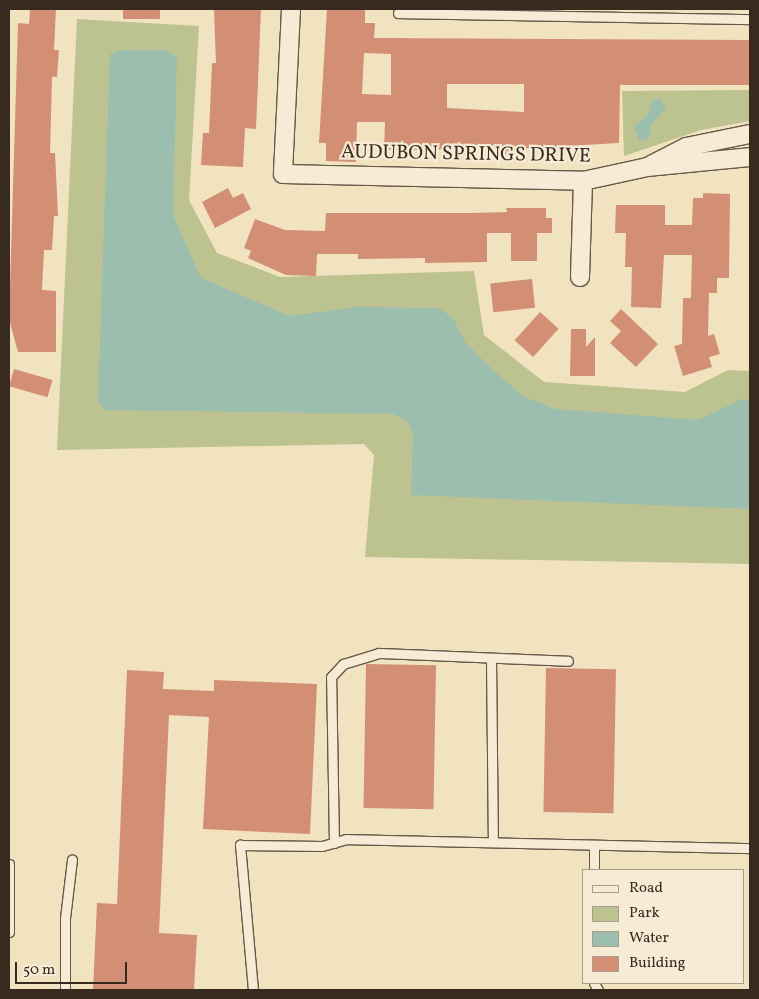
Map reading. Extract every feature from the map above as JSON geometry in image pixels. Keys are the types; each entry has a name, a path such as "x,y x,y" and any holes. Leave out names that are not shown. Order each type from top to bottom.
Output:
{"street":[{"name":"AUDUBON SPRINGS DRIVE","path":"291,9 283,174 583,181 648,167 750,157"},
{"name":"AUDUBON SPRINGS DRIVE","path":"648,167 686,148 750,134"},
{"path":"580,277 583,181"}],"lane":[{"path":"398,13 750,19"},
{"path":"334,843 331,677 336,669 357,657 379,653 568,661"},
{"path":"491,658 493,842"},
{"path":"253,990 240,844 493,842 750,848"},
{"path":"594,845 594,869"},
{"path":"65,990 65,918 72,859"},
{"path":"9,864 9,932"}],"green space":[{"path":"77,19 199,26 189,200 217,253 280,277 474,271 484,335 544,382 685,392 728,370 750,371 750,564 365,557 374,455 364,444 57,450"},
{"path":"750,90 750,121 701,130 624,156 622,91"}],"water":[{"path":"120,50 166,50 177,57 173,215 201,278 290,316 357,307 438,308 453,318 465,342 523,396 555,409 698,420 742,399 750,401 750,509 411,495 413,432 407,421 394,414 104,410 98,401 110,54"},
{"path":"660,99 666,108 652,124 648,139 639,140 634,127 648,114 652,100"}],"building":[{"path":"30,9 56,9 54,50 59,50 57,77 52,77 50,153 55,153 58,216 54,216 52,250 44,250 42,290 56,291 56,352 18,352 9,319 18,23 29,24"},
{"path":"123,9 160,9 160,19 123,19"},
{"path":"214,9 261,9 256,129 245,128 243,167 201,165 203,133 209,133 212,63 216,63"},
{"path":"327,9 365,9 365,23 375,23 374,38 750,40 750,85 620,85 619,143 515,149 515,154 498,154 498,146 471,145 471,155 456,155 456,149 384,150 385,122 357,122 356,162 326,161 326,143 319,143","holes":["364,53 391,54 391,95 362,94","447,84 524,84 524,112 447,108"]},
{"path":"228,188 233,198 243,193 251,209 215,228 202,202"},
{"path":"703,193 730,194 729,278 717,278 717,293 709,293 708,336 714,334 720,354 709,357 712,367 683,376 674,346 682,344 683,298 691,298 692,255 664,255 661,308 631,307 632,267 625,267 626,233 615,233 616,205 665,205 665,225 692,225 693,198 703,198"},
{"path":"506,208 546,208 546,218 552,218 552,233 537,233 537,261 511,261 511,233 487,233 487,262 425,263 425,258 358,259 358,254 317,254 316,276 286,275 248,258 251,251 244,248 255,219 285,230 325,231 326,213 507,212"},
{"path":"532,279 535,308 493,312 490,283"},
{"path":"621,309 658,344 636,367 610,343 621,331 610,321"},
{"path":"540,312 559,329 533,357 515,340"},
{"path":"571,329 586,329 586,347 595,337 595,376 570,376"},
{"path":"14,369 52,380 47,397 9,386"},
{"path":"366,664 436,665 433,809 363,808"},
{"path":"546,668 616,669 613,813 543,812"},
{"path":"127,670 164,672 163,689 214,691 214,680 317,684 310,834 203,829 209,717 169,715 159,933 197,935 194,990 93,990 97,903 117,904"}]}
